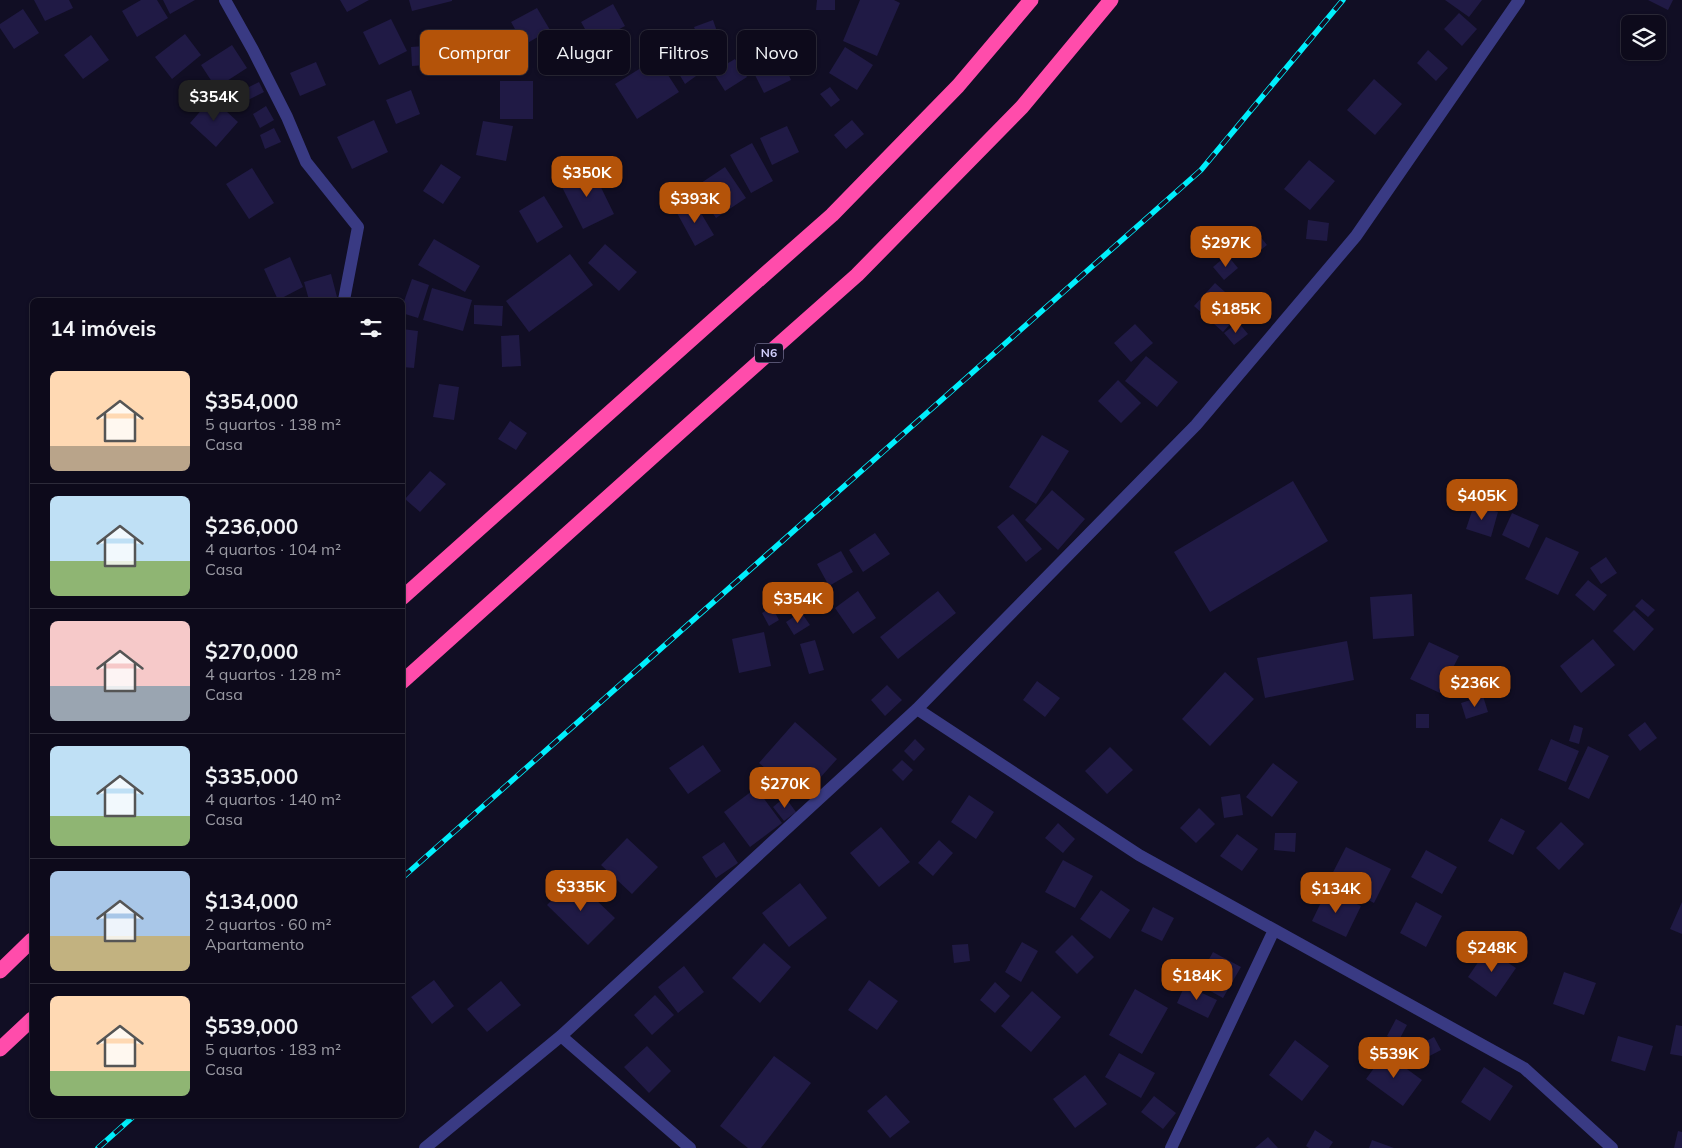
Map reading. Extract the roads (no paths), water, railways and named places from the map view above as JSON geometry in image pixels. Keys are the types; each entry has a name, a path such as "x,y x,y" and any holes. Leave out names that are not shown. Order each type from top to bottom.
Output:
{"highway":[{"path":"405,595 832,215 958,86 1031,0"},
{"name":"N6","path":"405,679 857,275 1022,107 1110,0"},
{"path":"0,970 30,942"},
{"path":"0,1049 30,1021"}],"street":[{"path":"225,0 287,117 306,162 358,227 344,298"},
{"path":"425,1148 561,1036 917,710 1203,417 1356,236 1518,0"},
{"path":"917,710 1139,855 1524,1068 1612,1148"},
{"path":"1171,1148 1274,930"},
{"path":"561,1036 690,1148"}],"railway":[{"path":"405,875 1201,170 1343,0"},
{"path":"98,1148 132,1118"}]}
